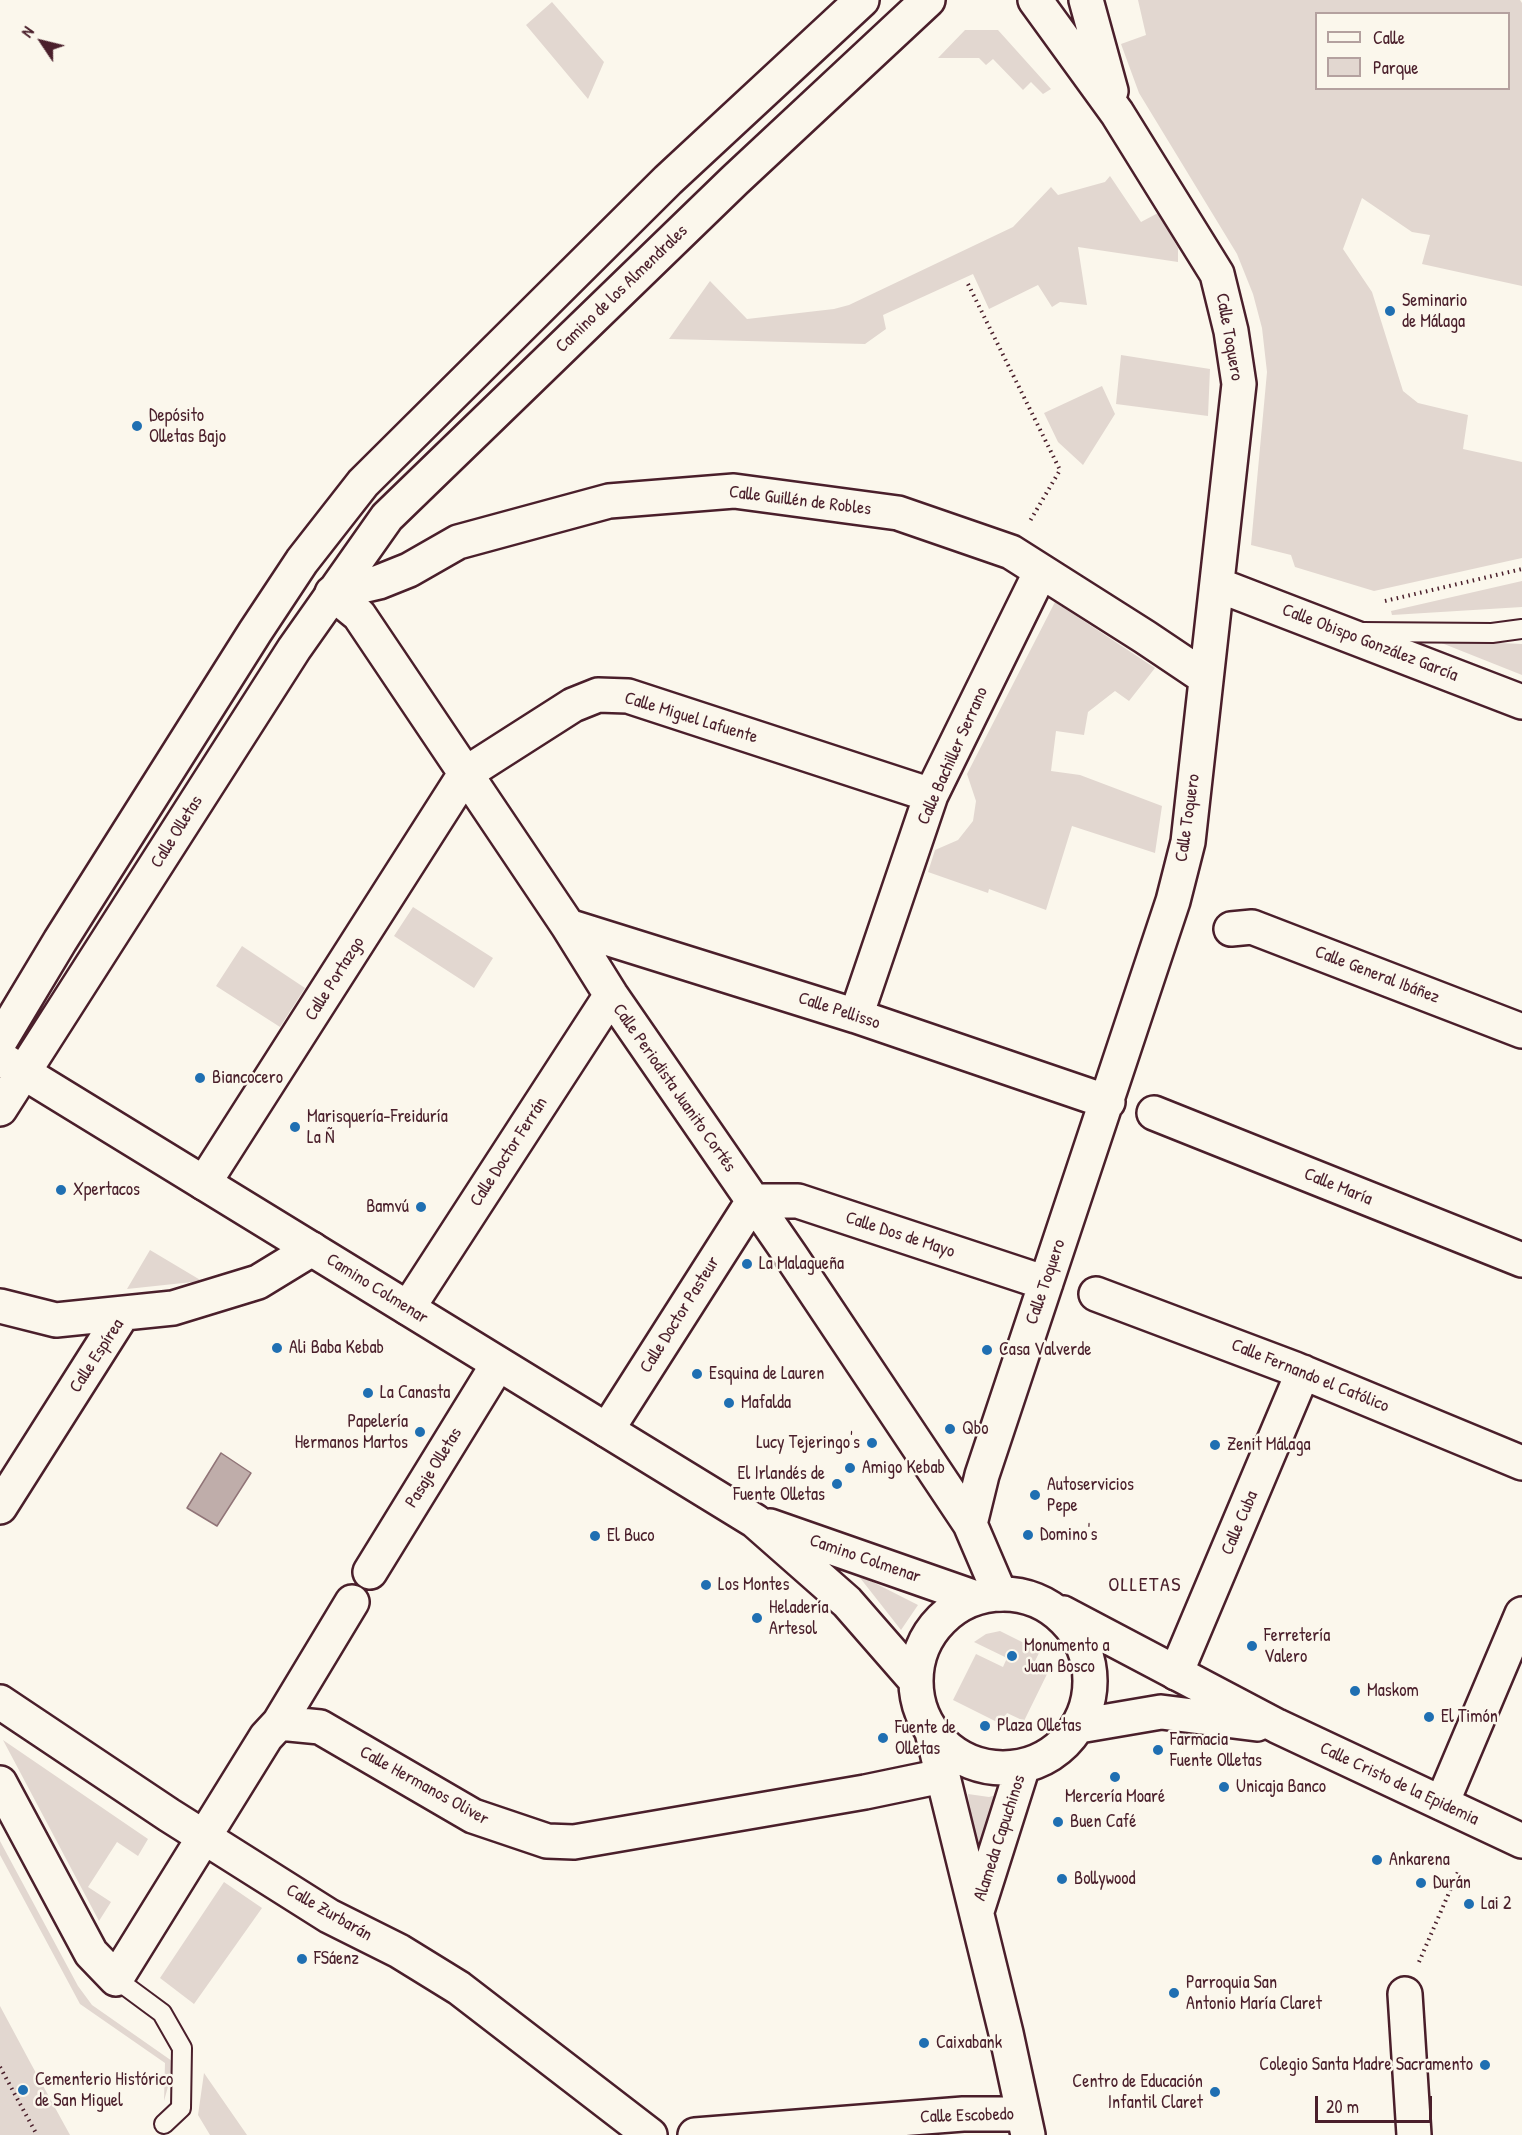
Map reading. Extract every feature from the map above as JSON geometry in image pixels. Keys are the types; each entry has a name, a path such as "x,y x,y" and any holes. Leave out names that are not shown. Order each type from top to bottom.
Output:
{"street":[{"path":"0,1041 60,941 255,632 302,561 363,483 668,180 862,0"},
{"name":"Camino de los Almendrales","path":"332,593 387,517 718,196 928,0"},
{"name":"Calle Toquero","path":"970,1524 982,1475 1173,901 1188,842 1239,384 1231,331 1216,274 1117,113 1035,0"},
{"name":"Calle Toquero","path":"1086,0 1117,113"},
{"name":"Calle Guillén de Robles","path":"332,593 379,582 409,570 458,543 609,501 734,491 898,513 1011,552 1206,678"},
{"name":"Calle Bachiller Serrano","path":"856,1016 931,795 1041,571"},
{"name":"Calle Obispo González García","path":"1218,585 1522,702"},
{"name":"Calle Periodista Juanito Cortés","path":"332,593 359,615 568,926 611,995 753,1201 970,1524 988,1596"},
{"name":"Calle Olletas","path":"0,1109 12,1065 332,593"},
{"name":"Calle Guillén de Robles","path":"1145,637 1173,640 1195,633 1214,617"},
{"name":"Calle Miguel Lafuente","path":"465,774 573,705 597,695 628,696 931,795"},
{"name":"Calle Portazgo","path":"204,1183 465,774"},
{"name":"Calle Pellisso","path":"568,926 856,1016 1108,1102"},
{"name":"Calle General Ibáñez","path":"1231,929 1252,927 1522,1031"},
{"name":"Calle Doctor Ferrán","path":"408,1308 611,995"},
{"name":"Camino Colmenar","path":"12,1065 754,1521 847,1602 916,1681"},
{"name":"Calle María","path":"1154,1113 1522,1260"},
{"name":"Calle Dos de Mayo","path":"753,1201 798,1201 1046,1283"},
{"name":"Calle Doctor Pasteur","path":"607,1430 753,1201"},
{"name":"Calle Espírea","path":"0,1507 123,1313 173,1308 220,1295 258,1282 312,1249"},
{"name":"Calle Fernando el Católico","path":"1096,1294 1303,1372 1522,1463"},
{"path":"0,1306 56,1320 123,1313"},
{"name":"Pasaje Olletas","path":"370,1572 498,1364"},
{"name":"Calle Cuba","path":"1176,1672 1303,1372"},
{"name":"Camino Colmenar","path":"754,1521 988,1596"},
{"path":"1020,1595 1040,1602 1070,1623 1087,1655 1091,1692 1078,1726 1055,1752 1023,1766 1003,1769 983,1766 963,1759 946,1748 932,1732 917,1699 916,1681 923,1645 945,1616 988,1596 1020,1595"},
{"path":"0,1783 91,1953 116,1979 266,1737 279,1723 352,1602"},
{"name":"Calle Cristo de la Epidemia","path":"1040,1602 1277,1726 1522,1841"},
{"path":"1442,1803 1522,1614"},
{"name":"Calle Zurbarán","path":"0,1702 329,1916 399,1951 459,1988 650,2135"},
{"name":"Calle Cristo de la Epidemia","path":"1078,1726 1161,1712 1277,1726"},
{"name":"Calle Hermanos Oliver","path":"279,1723 320,1727 473,1816 547,1841 574,1842 866,1792 942,1776"},
{"name":"Alameda Capuchinos","path":"932,1732 977,1911 1025,2124"},
{"name":"Alameda Capuchinos","path":"977,1911 1023,1766"},
{"path":"1405,1994 1414,2135"},
{"name":"Calle Escobedo","path":"695,2135 963,2114 1025,2124"}],"lane":[{"path":"1343,632 1492,633 1522,629"},
{"path":"116,1979 162,2013 182,2048 181,2108 164,2124"}],"path":[{"path":"968,284 1060,470 1011,552"},
{"path":"1376,603 1522,569"},
{"path":"1405,1994 1458,1872"},
{"path":"0,2067 37,2135"}],"green space":[{"name":"Seminario de Málaga","path":"1138,0 1520,0 1522,3 1522,286 1422,264 1430,235 1412,232 1362,198 1343,249 1372,292 1403,391 1418,403 1468,415 1463,449 1522,462 1522,558 1374,591 1295,567 1291,555 1251,545 1267,372 1262,328 1253,294 1237,254 1139,93 1121,44 1146,35"},
{"path":"552,2 604,62 588,99 526,25"},
{"path":"965,30 998,30 1051,89 1043,94 1031,82 1023,90 993,59 986,65 979,58 938,58"},
{"path":"1110,176 1141,222 1158,213 1178,248 1178,262 1078,247 1087,305 1060,302 1052,307 1038,285 989,309 973,274 883,315 886,329 865,344 669,339 710,281 747,319 834,309 849,305 1013,227 1051,187 1058,195 1105,182"},
{"path":"1121,355 1210,369 1208,416 1116,404"},
{"path":"1102,386 1115,414 1083,465 1058,442 1044,413"},
{"path":"1522,581 1522,607 1392,615 1391,611"},
{"path":"1055,602 1155,668 1129,701 1115,691 1088,712 1084,735 1056,731 1051,771 1080,775 1162,806 1155,853 1072,826 1046,910 989,889 988,893 928,872 935,850 958,840 973,821 976,801 967,774"},
{"path":"1434,640 1522,644 1522,675"},
{"path":"413,907 493,958 474,988 394,936"},
{"path":"242,946 305,988 280,1027 216,986"},
{"path":"150,1250 202,1281 127,1289"},
{"path":"857,1574 918,1605 901,1630"},
{"path":"1000,1631 1040,1651 1034,1663 1049,1670 1024,1721 1007,1713 1001,1724 953,1700 976,1654 1003,1667 1007,1658 974,1642 986,1634"},
{"path":"3,1740 148,1839 138,1856 117,1842 88,1887 111,1902 99,1921"},
{"path":"968,1794 989,1797 1001,1794 979,1882"},
{"path":"0,1841 78,1986 92,2005 172,2061 172,2072 164,2101 165,2063 80,2004 0,1855"},
{"path":"224,1882 262,1908 194,2004 160,1978"},
{"name":"Cementerio Histórico de San Miguel","path":"0,2006 30,2062 70,2135 0,2135"},
{"path":"204,2073 247,2135 210,2135 198,2115"}],"shaded area":[{"path":"221,1453 251,1473 217,1526 187,1508"}],"place":[{"name":"Seminario de Málaga","path":"1390,311"},
{"name":"Depósito Olletas Bajo","path":"137,426"},
{"name":"Biancocero","path":"200,1078"},
{"name":"Marisquería-Freiduría La Ñ","path":"295,1127"},
{"name":"Xpertacos","path":"61,1190"},
{"name":"Bamvú","path":"421,1207"},
{"name":"La Malagueña","path":"747,1264"},
{"name":"Ali Baba Kebab","path":"277,1348"},
{"name":"Casa Valverde","path":"987,1350"},
{"name":"Esquina de Lauren","path":"697,1374"},
{"name":"La Canasta","path":"368,1393"},
{"name":"Mafalda","path":"729,1403"},
{"name":"Qbo","path":"950,1429"},
{"name":"Papelería Hermanos Martos","path":"420,1432"},
{"name":"Lucy Tejeringo's","path":"872,1443"},
{"name":"Zenit Málaga","path":"1215,1445"},
{"name":"Amigo Kebab","path":"850,1468"},
{"name":"El Irlandés de Fuente Olletas","path":"837,1484"},
{"name":"Autoservicios Pepe","path":"1035,1495"},
{"name":"Domino's","path":"1028,1535"},
{"name":"El Buco","path":"595,1536"},
{"name":"Los Montes","path":"706,1585"},
{"name":"Heladería Artesol","path":"757,1618"},
{"name":"Ferretería Valero","path":"1252,1646"},
{"name":"Monumento a Juan Bosco","path":"1012,1656"},
{"name":"Maskom","path":"1355,1691"},
{"name":"El Timón","path":"1429,1717"},
{"name":"Plaza Olletas","path":"985,1726"},
{"name":"Fuente de Olletas","path":"883,1738"},
{"name":"Farmacia Fuente Olletas","path":"1158,1750"},
{"name":"Mercería Moaré","path":"1115,1777"},
{"name":"Unicaja Banco","path":"1224,1787"},
{"name":"Buen Café","path":"1058,1822"},
{"name":"Ankarena","path":"1377,1860"},
{"name":"Bollywood","path":"1062,1879"},
{"name":"Durán","path":"1421,1883"},
{"name":"Lai 2","path":"1469,1904"},
{"name":"FSáenz","path":"302,1959"},
{"name":"Parroquia San Antonio María Claret","path":"1174,1993"},
{"name":"Caixabank","path":"924,2043"},
{"name":"Colegio Santa Madre Sacramento","path":"1485,2065"},
{"name":"Cementerio Histórico de San Miguel","path":"23,2090"},
{"name":"Centro de Educación Infantil Claret","path":"1215,2092"}],"district":[{"name":"OLLETAS","path":"1145,1586"}]}
